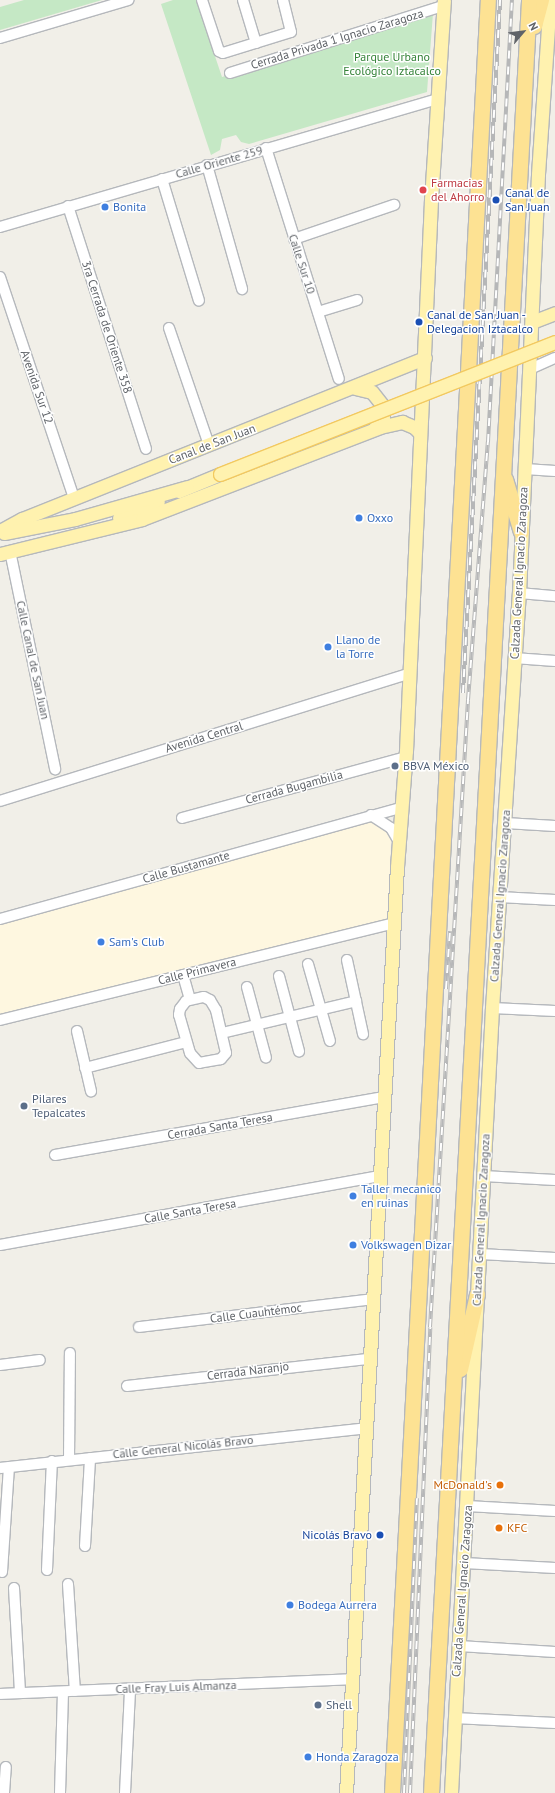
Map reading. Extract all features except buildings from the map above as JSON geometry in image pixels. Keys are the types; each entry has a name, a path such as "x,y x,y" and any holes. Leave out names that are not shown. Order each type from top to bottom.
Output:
{"highway":[{"path":"392,1793 488,0"},
{"name":"Calzada General Ignacio Zaragoza","path":"431,1793 529,0"},
{"path":"526,46 541,0"},
{"path":"503,470 521,532"},
{"path":"451,1408 477,1294"}],"main road":[{"name":"Calzada General Ignacio Zaragoza","path":"451,1793 492,1008 519,593 538,174 551,48 550,0"},
{"path":"346,1793 384,1097 399,842 406,757 420,433 443,3"},
{"path":"532,322 555,313"},
{"name":"Canal de San Juan","path":"92,530 187,487 555,342"},
{"name":"Canal de San Juan","path":"0,532 22,519 355,388 425,358"},
{"path":"355,388 372,392 382,405 383,419 374,429"},
{"name":"Canal de San Juan","path":"5,553 92,530 120,526 142,519 374,429 402,422 414,427 420,433"},
{"name":"Canal de San Juan","path":"0,532 75,518 187,487"}],"street":[{"path":"0,38 128,0"},
{"path":"202,0 220,53 291,32 285,0"},
{"path":"243,0 256,43"},
{"name":"Cerrada Privada 1 Ignacio Zaragoza","path":"230,73 443,3"},
{"name":"Calle Oriente 259","path":"0,227 207,165 438,99"},
{"name":"Calle Sur 10","path":"266,148 338,379"},
{"path":"207,165 242,289"},
{"path":"162,179 199,301"},
{"name":"3ra Cerrada de Oriente 358","path":"68,206 146,449"},
{"path":"294,240 394,206"},
{"name":"Avenida Sur 12","path":"0,277 74,498"},
{"path":"318,312 357,300"},
{"path":"169,328 209,445"},
{"path":"530,369 555,358"},
{"path":"525,469 555,471"},
{"name":"Calle Canal de San Juan","path":"5,553 55,769"},
{"path":"519,593 555,596"},
{"path":"514,658 555,661"},
{"name":"Avenida Central","path":"0,801 409,674"},
{"name":"Cerrada Bugambilia","path":"182,818 406,757"},
{"name":"Calle Bustamante","path":"0,918 402,807"},
{"path":"371,815 391,828 399,842"},
{"path":"505,823 555,826"},
{"path":"499,897 555,900"},
{"name":"Calle Primavera","path":"0,1020 395,923"},
{"path":"347,960 363,1034"},
{"path":"308,964 330,1041"},
{"path":"183,974 190,999"},
{"path":"278,976 299,1051"},
{"path":"247,987 266,1058"},
{"path":"204,997 210,1000 216,1010 226,1053 221,1059 199,1063 194,1060 186,1042 179,1015 182,1005 190,999 204,997"},
{"path":"222,1033 290,1018 356,1001"},
{"path":"492,1008 555,1011"},
{"path":"77,1031 91,1091"},
{"path":"85,1068 186,1042"},
{"name":"Cerrada Santa Teresa","path":"55,1155 384,1097"},
{"name":"Calle Santa Teresa","path":"0,1245 380,1176"},
{"path":"484,1176 555,1180"},
{"path":"480,1254 555,1258"},
{"name":"Calle Cuauhtémoc","path":"139,1327 373,1299"},
{"path":"69,1460 70,1353"},
{"name":"Cerrada Naranjo","path":"127,1386 369,1359"},
{"path":"0,1365 40,1360"},
{"name":"Calle General Nicolás Bravo","path":"5,1467 366,1428"},
{"path":"85,1546 90,1458"},
{"path":"47,1570 52,1461"},
{"path":"2,1572 5,1467"},
{"path":"467,1506 555,1511"},
{"path":"464,1563 555,1568"},
{"path":"68,1584 75,1691"},
{"path":"14,1588 20,1693"},
{"path":"459,1646 555,1652"},
{"name":"Calle Fray Luis Almanza","path":"0,1694 352,1679"},
{"path":"125,1793 130,1689"},
{"path":"60,1793 63,1692"},
{"path":"454,1718 555,1723"},
{"path":"4,1793 6,1767"}],"shaded area":[{"path":"362,821 374,822 385,829 391,841 388,920 0,1017 0,923"}],"green space":[{"path":"24,0 102,0 0,30 0,7"},
{"name":"Parque Urbano Ecológico Iztacalco","path":"173,0 196,0 222,77 433,13 427,92 249,144 241,142 236,135 222,139 220,150 211,155 161,4"}],"railway":[{"path":"463,693 500,0"},
{"path":"410,1793 430,1327 468,700 488,442 512,0"},
{"path":"446,989 450,931"},
{"path":"404,1793 417,1498"}],"place":[{"name":"Farmacias del Ahorro","path":"423,190"},
{"name":"Canal de San Juan","path":"496,200"},
{"name":"Bonita","path":"105,207"},
{"name":"Canal de San Juan - Delegacion Iztacalco","path":"419,322"},
{"name":"Oxxo","path":"359,518"},
{"name":"Llano de la Torre","path":"328,647"},
{"name":"BBVA México","path":"395,766"},
{"name":"Sam's Club","path":"101,942"},
{"name":"Pilares Tepalcates","path":"24,1106"},
{"name":"Taller mecanico en ruinas","path":"353,1196"},
{"name":"Volkswagen Dizar","path":"353,1245"},
{"name":"McDonald's","path":"500,1485"},
{"name":"KFC","path":"499,1528"},
{"name":"Nicolás Bravo","path":"380,1535"},
{"name":"Bodega Aurrera","path":"290,1605"},
{"name":"Shell","path":"318,1705"},
{"name":"Honda Zaragoza","path":"308,1757"}]}
